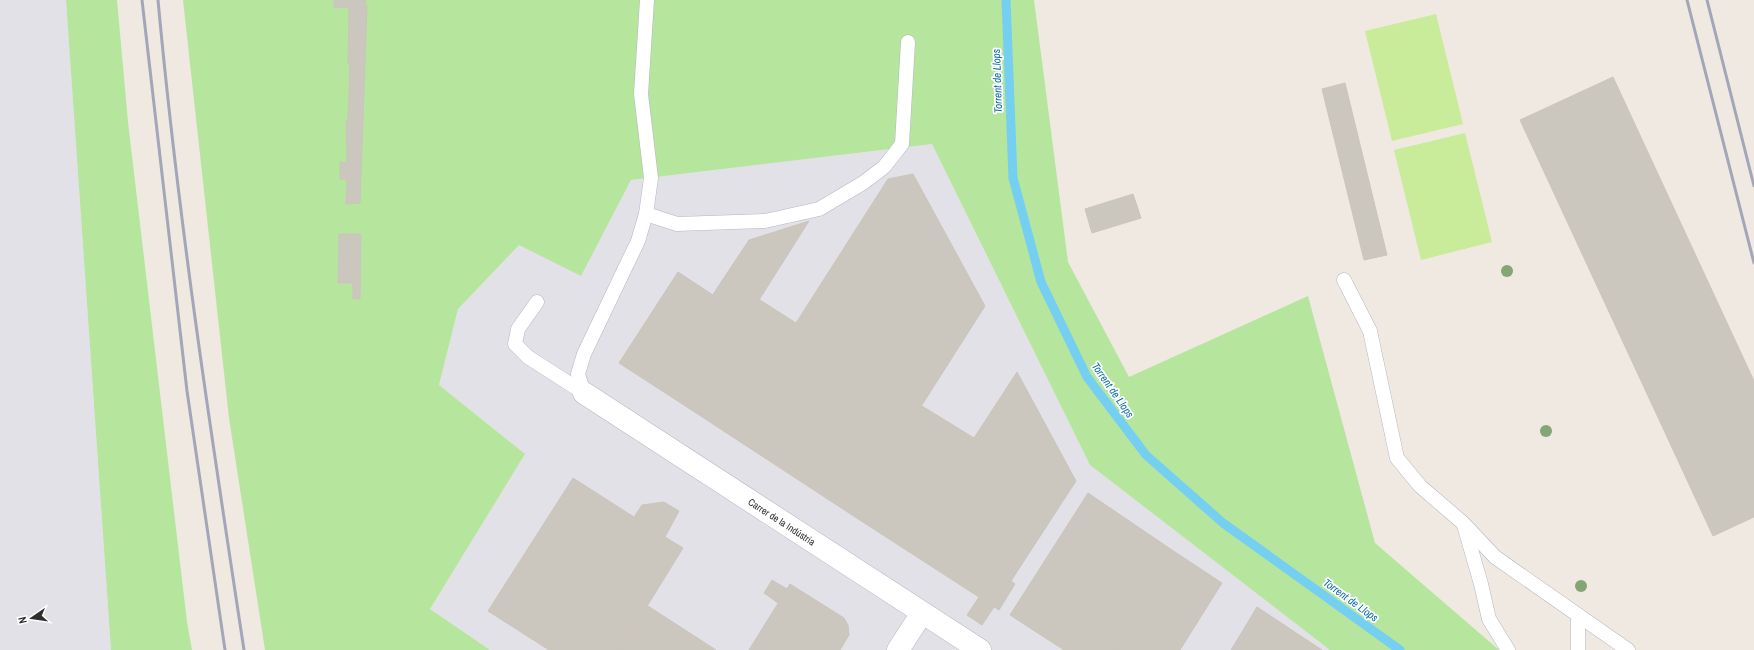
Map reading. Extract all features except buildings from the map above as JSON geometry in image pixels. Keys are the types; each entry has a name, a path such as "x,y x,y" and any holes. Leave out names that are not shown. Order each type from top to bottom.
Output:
{"street":[{"name":"Carrer de la Indústria","path":"584,393 980,650"},
{"path":"898,650 922,613"}],"lane":[{"path":"584,393 578,374 584,354 638,241 646,214 651,178 641,94 647,0"},
{"path":"646,214 677,224 765,221 819,208 863,184 884,167 902,144 908,42"},
{"path":"1344,280 1370,331 1397,458 1420,486 1464,523 1495,557 1628,650"},
{"path":"537,302 518,328 515,344 528,357 584,393"},
{"path":"1464,523 1482,584 1489,619 1508,650"},
{"path":"1578,615 1578,650"}],"shaded area":[{"path":"0,0 66,0 111,650 0,650"},
{"path":"932,144 1090,465 1330,650 490,650 430,609 525,454 439,385 458,309 519,245 581,275 631,180"}],"green space":[{"path":"66,0 117,0 128,122 187,622 192,650 111,650"},
{"path":"183,0 1034,0 1068,262 1129,377 1308,296 1375,543 1499,650 1330,650 1090,465 932,144 631,180 581,276 519,245 458,309 439,385 525,454 430,609 490,650 265,650 229,418"},
{"path":"1436,14 1463,124 1392,141 1365,31"},
{"path":"1465,133 1492,242 1421,260 1394,150"}],"waterway":[{"name":"Torrent de Llops","path":"1006,0 1013,178 1041,282 1087,377 1146,455 1223,523 1400,650"}],"railway":[{"path":"142,0 187,391 225,650"},
{"path":"158,0 185,245 244,650"},
{"path":"1687,0 1754,263"},
{"path":"1707,0 1754,186"}]}
